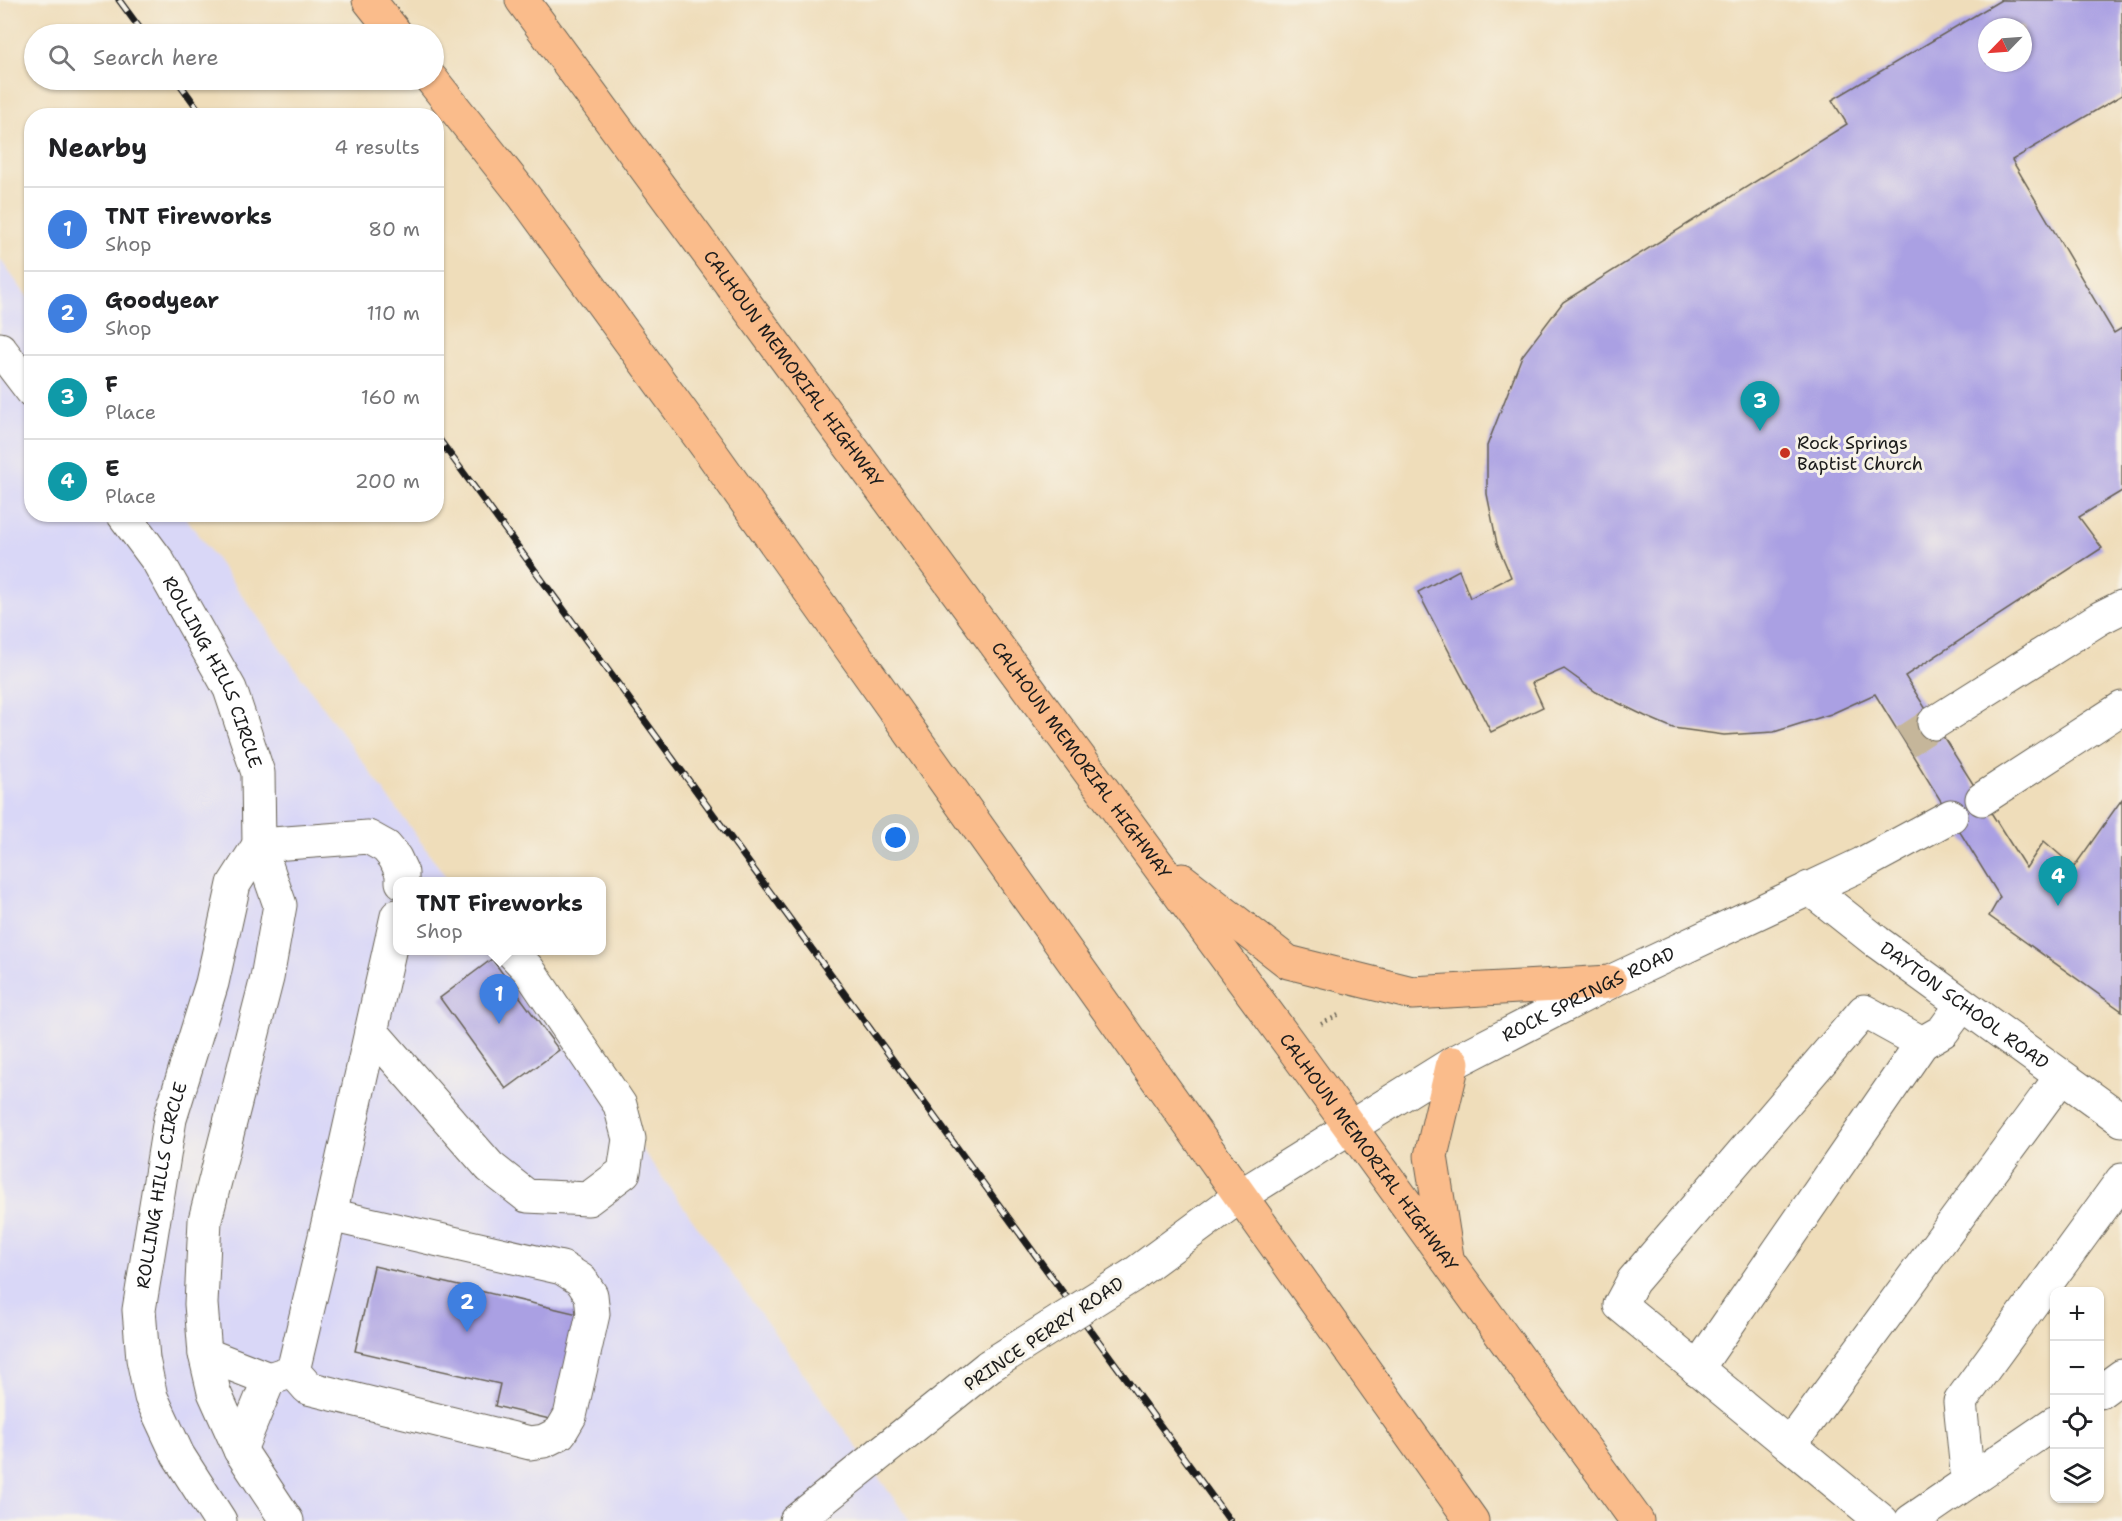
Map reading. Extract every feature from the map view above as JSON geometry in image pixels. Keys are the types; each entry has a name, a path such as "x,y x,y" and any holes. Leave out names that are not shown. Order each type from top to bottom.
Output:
{"highway":[{"path":"369,0 388,24"},
{"name":"CALHOUN MEMORIAL HIGHWAY","path":"522,0 1350,1127 1636,1521"},
{"path":"440,90 524,196 703,441 1472,1521"},
{"path":"1150,855 1288,962 1412,993 1610,982"},
{"path":"1448,1262 1431,1156 1453,1063"}],"street":[{"path":"0,349 24,380"},
{"name":"ROLLING HILLS CIRCLE","path":"129,522 158,561 230,688 258,773 259,846 280,905 267,978 206,1220 201,1304 205,1354 214,1392 240,1450 288,1521"},
{"path":"1934,723 2100,618 2122,607"},
{"path":"1982,799 2122,708"},
{"name":"ROCK SPRINGS ROAD","path":"1240,1196 1453,1063 1610,982 1862,864 1950,816"},
{"path":"259,846 368,837 386,847 395,858 402,877"},
{"name":"ROLLING HILLS CIRCLE","path":"220,1521 177,1455 151,1397 143,1359 139,1310 170,1119 212,983 234,884 259,846"},
{"name":"DAYTON SCHOOL ROAD","path":"1809,888 1877,942 2122,1120"},
{"path":"240,1450 281,1375 330,1215 393,934"},
{"path":"371,1031 490,1167 527,1196 588,1199 624,1172 629,1139 620,1105 528,969 514,955"},
{"path":"1697,1369 1922,1043 1943,1031 1962,1005"},
{"path":"1882,1521 1620,1305 1633,1281 1864,1011 1922,1043"},
{"path":"1790,1445 2061,1077"},
{"path":"1968,1482 1960,1402 2122,1180"},
{"name":"PRINCE PERRY ROAD","path":"796,1521 989,1366 1133,1275 1240,1196"},
{"path":"205,1354 281,1375 308,1388 530,1443 544,1441 560,1432 570,1416 593,1314 591,1295 581,1280 562,1268 330,1215"},
{"path":"2104,1389 2122,1376"},
{"path":"1911,1521 2050,1426"}],"path":[{"path":"1318,1026 1344,1012"}],"shaded area":[{"path":"0,259 24,292 24,522 189,522 446,877 393,877 393,955 502,955 910,1521 0,1521"}],"building":[{"path":"2001,0 2122,0 2122,95 2012,160 2114,333 2122,328 2122,491 2079,517 2102,548 1905,676 2026,868 2044,841 2074,867 2122,799 2122,1011 1989,916 2000,897 1875,694 1831,714 1774,732 1724,735 1673,728 1596,692 1564,669 1532,683 1543,707 1491,732 1418,592 1459,570 1470,598 1511,577 1497,544 1487,494 1487,446 1522,356 1563,302 1847,124 1832,100"},
{"path":"492,959 559,1050 506,1089 440,998"},
{"path":"374,1266 578,1314 554,1420 495,1406 500,1384 355,1351"}],"tunnel":[{"path":"1905,742 1934,723"}],"railway":[{"path":"119,0 137,24"},
{"path":"184,90 197,108"},
{"path":"444,446 1230,1521"}],"place":[{"name":"F","path":"1760,431"},
{"name":"Rock Springs Baptist Church","path":"1785,453"},
{"name":"E","path":"2058,906"},
{"name":"TNT Fireworks","path":"499,1024"},
{"name":"Goodyear","path":"467,1332"}]}
